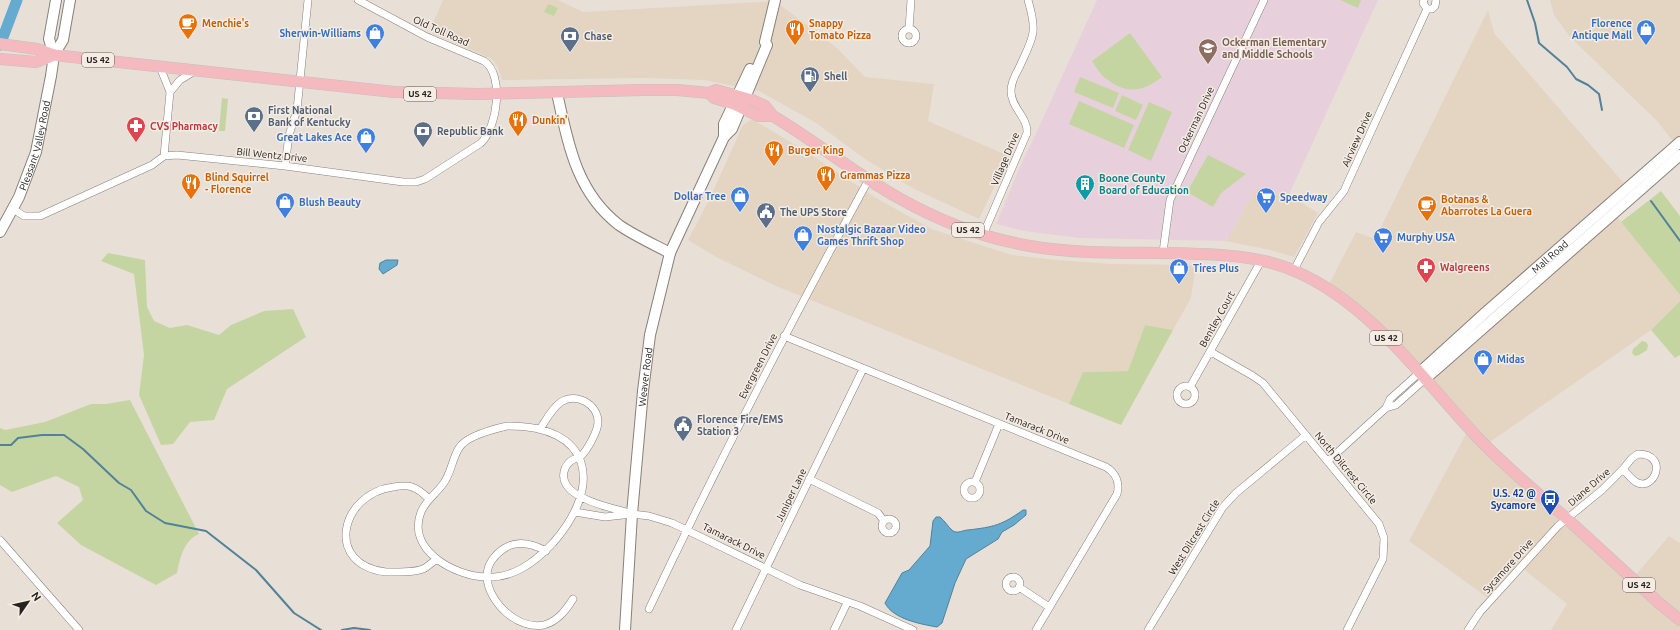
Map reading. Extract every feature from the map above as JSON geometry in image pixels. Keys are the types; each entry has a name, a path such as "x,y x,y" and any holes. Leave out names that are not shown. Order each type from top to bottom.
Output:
{"main road":[{"name":"Pleasant Valley Road","path":"54,55 49,39 56,0"},
{"name":"Pleasant Valley Road","path":"0,232 13,209 31,168 36,152 54,55 63,40 70,0"},
{"name":"Weaver Road","path":"624,630 632,514 643,391 650,335 661,284 670,253 724,137 732,129 739,101 767,45 765,42 775,0"},
{"name":"US 42","path":"0,44 37,49 54,55 394,92 450,94 676,90 709,93 716,90 739,101 759,116 773,116 895,196 935,217 983,235 1008,242 1074,252 1163,252 1226,256 1261,261 1294,270 1327,288 1359,311 1508,468 1657,602 1680,620"},
{"name":"US 42","path":"4,59 36,62 54,55"},
{"path":"557,93 576,164 580,176 591,197 620,225 670,253"},
{"name":"Mall Road","path":"1422,376 1485,313 1680,142"},
{"name":"Mall Road","path":"1422,376 1680,155"}],"street":[{"path":"285,166 289,136 297,110 308,0"},
{"name":"Old Toll Road","path":"358,0 426,37 488,64 494,73 497,93"},
{"path":"909,29 911,0"},
{"name":"Village Drive","path":"983,235 1027,134 1026,123 1016,108 1011,92 1013,80 1034,33 1034,19 1028,0"},
{"name":"Ockerman Drive","path":"1163,252 1170,200 1264,0"},
{"path":"1424,0 1427,9"},
{"name":"Airview Drive","path":"1294,270 1319,222 1344,191 1427,9 1435,6 1436,0"},
{"path":"13,209 24,216 40,216 152,165 164,156 170,92 160,67"},
{"path":"170,92 180,80 196,71"},
{"name":"Bill Wentz Drive","path":"164,156 177,155 285,166 403,182 416,182 425,179 481,143 486,138 494,119 497,93"},
{"name":"Evergreen Drive","path":"649,609 687,529 784,336 869,178"},
{"name":"Bentley Court","path":"1190,387 1261,261"},
{"name":"Tamarack Drive","path":"784,336 1106,467 1113,473 1118,483 1118,490 1114,500 1036,630"},
{"name":"North Dilcrest Circle","path":"1211,352 1263,383 1379,524 1384,538 1383,559 1347,630"},
{"name":"Juniper Lane","path":"736,630 765,568 864,369"},
{"path":"1328,461 1386,408 1396,405 1422,376"},
{"path":"540,429 556,406 562,401 575,398 588,402 596,413 598,427 595,435 580,457 568,463 564,469 563,476 565,483 569,488 581,496 607,507 632,514"},
{"path":"975,482 999,424"},
{"path":"507,426 522,426 540,429 564,440 580,457 584,476 581,496 575,512 562,533 533,562 518,571 501,576 487,578 470,576 458,572 437,559 425,547 419,531 420,514 429,499 444,484 459,447 477,435 491,429 507,426"},
{"name":"West Dilcrest Circle","path":"1148,630 1223,507 1236,493 1306,435"},
{"name":"Diane Drive","path":"1567,520 1602,490 1635,456 1644,454 1653,459 1657,469 1656,475 1652,480 1643,484 1635,481 1623,469"},
{"path":"809,479 878,513 884,521"},
{"path":"429,499 420,491 410,487 386,488 376,491 360,504 352,513 347,525 347,543 352,554 362,565 378,571 396,572 424,569 437,559"},
{"path":"575,512 605,517 632,514"},
{"name":"Tamarack Drive","path":"632,514 649,516 687,529 807,588 847,603 860,606 912,630"},
{"name":"Sycamore Drive","path":"1468,630 1480,612 1509,579 1558,526 1567,520"},
{"path":"0,540 79,630"},
{"path":"546,550 527,544 508,546 492,559 487,578 498,605 509,616 528,626 544,625 561,616 573,599"},
{"path":"1019,587 1049,607"},
{"path":"834,630 847,603"}],"shaded area":[{"path":"443,0 558,0 583,12 775,1 837,48 865,77 934,84 928,121 1009,156 979,219 914,189 865,159 816,123 759,91 704,80 643,78 502,80 498,67 492,59 429,32"},
{"name":"Ockerman Elementary and Middle Schools","path":"1097,0 1378,0 1289,195 1257,188 1226,241 1079,238 1024,231 996,224 1023,160"},
{"path":"1550,0 1680,0 1680,142 1676,145 1657,121 1570,37 1554,15"},
{"path":"1488,10 1494,33 1634,195 1614,213 1680,295 1680,301 1651,330 1487,444 1632,579 1669,536 1680,543 1680,630 1551,630 1567,604 1521,567 1491,600 1409,541 1469,428 1425,379 1327,288 1356,232 1375,239"},
{"path":"752,119 807,152 876,198 932,229 1012,255 1113,264 1196,265 1191,298 1173,330 1145,325 1128,371 1083,372 1069,404 776,286 716,257 688,240 709,200 743,125"},
{"path":"1257,188 1289,195 1318,213 1294,257 1270,250 1226,241"}],"green space":[{"path":"1340,0 1361,0 1358,8"},
{"path":"548,4 558,8 554,16 544,12"},
{"path":"1130,33 1162,77 1142,88 1129,89 1115,85 1103,76 1092,61"},
{"path":"1080,77 1119,93 1113,108 1074,92"},
{"path":"1122,95 1143,105 1136,120 1115,111"},
{"path":"222,98 228,99 225,131 219,131"},
{"path":"1079,101 1134,125 1124,148 1069,124"},
{"path":"1149,102 1172,112 1151,161 1128,150"},
{"path":"1208,155 1246,174 1221,193 1213,207 1187,192"},
{"path":"1661,191 1680,216 1680,295 1621,222"},
{"path":"108,253 145,260 147,307 154,321 170,328 187,325 219,335 231,325 264,311 293,309 306,337 227,389 214,420 190,422 173,444 161,445 139,395 144,355 134,274 101,261"},
{"path":"1680,301 1680,355 1675,358 1651,330"},
{"path":"1145,325 1173,330 1121,425 1069,404 1083,372 1128,371"},
{"path":"1642,341 1646,342 1648,345 1647,350 1635,356 1632,353 1633,349"},
{"path":"130,400 199,534 186,545 181,556 177,573 156,585 81,545 57,523 83,500 79,487 56,476 12,492 0,485 0,428 5,430 45,422 91,404 106,404"}],"water":[{"path":"386,260 398,260 397,265 383,274 379,269 380,263"},
{"path":"1023,510 1026,510 1026,515 1014,525 1002,532 998,539 966,559 955,583 942,623 937,627 900,617 889,609 885,603 902,573 909,570 930,546 933,521 936,517 940,517 953,531 959,532 985,528 1003,522"}],"waterway":[{"path":"0,45 17,0"},
{"path":"1527,0 1535,23 1539,43 1567,67 1576,79 1588,85 1599,94 1602,110"},
{"path":"1651,201 1680,241"},
{"path":"0,445 11,445 18,438 42,435 64,435 83,449 119,483 131,490 146,511 165,523 206,531 256,570 294,613 321,630"},
{"path":"342,630 354,628 370,630"}],"place":[{"name":"Menchie's","path":"188,40"},
{"name":"Snappy Tomato Pizza","path":"795,46"},
{"name":"Florence Antique Mall","path":"1646,46"},
{"name":"Sherwin-Williams","path":"375,50"},
{"name":"Chase","path":"570,53"},
{"name":"Ockerman Elementary and Middle Schools","path":"1208,65"},
{"name":"Shell","path":"810,93"},
{"name":"First National Bank of Kentucky","path":"254,133"},
{"name":"Dunkin'","path":"518,137"},
{"name":"CVS Pharmacy","path":"136,143"},
{"name":"Republic Bank","path":"423,148"},
{"name":"Great Lakes Ace","path":"366,154"},
{"name":"Burger King","path":"774,167"},
{"name":"Grammas Pizza","path":"826,192"},
{"name":"Blind Squirrel - Florence","path":"191,200"},
{"name":"Boone County Board of Education","path":"1085,201"},
{"name":"Dollar Tree","path":"740,213"},
{"name":"Speedway","path":"1266,214"},
{"name":"Blush Beauty","path":"285,219"},
{"name":"Botanas & Abarrotes La Guera","path":"1427,222"},
{"name":"The UPS Store","path":"766,229"},
{"name":"Nostalgic Bazaar Video Games Thrift Shop","path":"803,252"},
{"name":"Murphy USA","path":"1383,254"},
{"name":"Walgreens","path":"1426,284"},
{"name":"Tires Plus","path":"1179,285"},
{"name":"Midas","path":"1483,376"},
{"name":"Florence Fire/EMS Station 3","path":"683,442"},
{"name":"U.S. 42 @ Sycamore","path":"1550,516"}]}
